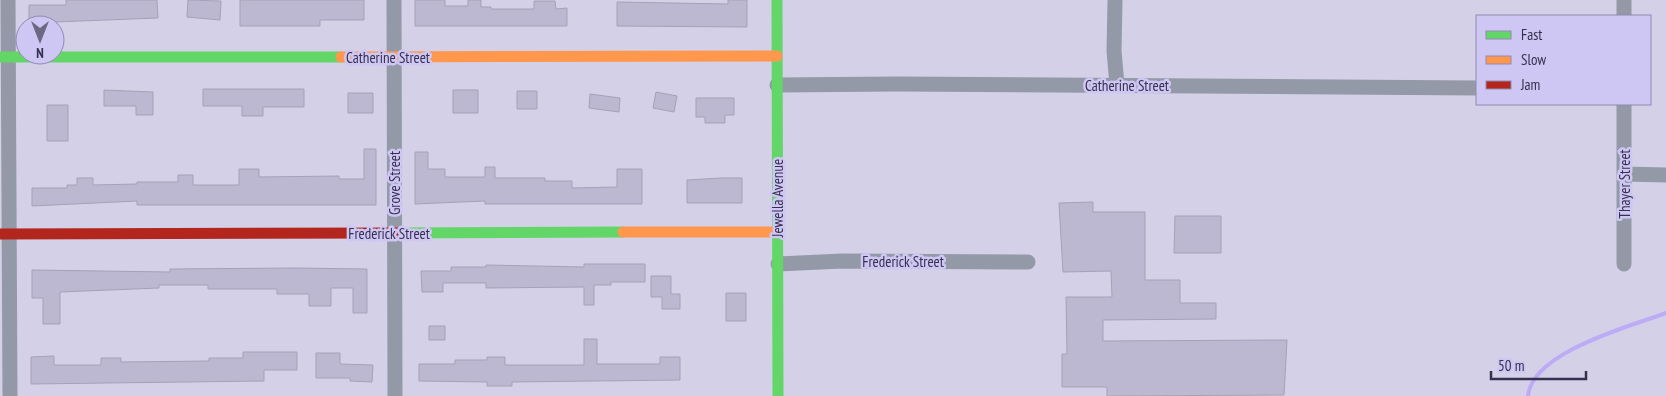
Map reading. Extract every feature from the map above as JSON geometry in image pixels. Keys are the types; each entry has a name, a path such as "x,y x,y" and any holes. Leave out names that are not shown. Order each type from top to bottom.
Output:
{"street":[{"path":"8,0 4,57 4,234 10,396"},
{"name":"Grove Street","path":"394,0 395,396"},
{"name":"Jewella Avenue","path":"777,0 778,396"},
{"path":"1116,0 1114,51 1117,85"},
{"path":"1624,0 1624,15"},
{"name":"Catherine Street","path":"4,57 777,56"},
{"name":"Catherine Street","path":"777,85 1476,88"},
{"name":"Thayer Street","path":"1624,105 1624,264"},
{"path":"1624,174 1666,175"},
{"name":"Frederick Street","path":"4,234 778,232"},
{"name":"Frederick Street","path":"778,264 842,261 1028,262"}],"building":[{"path":"66,0 157,0 158,18 65,22 65,15 29,15 29,5 66,5"},
{"path":"188,0 221,1 220,20 187,17"},
{"path":"240,0 364,0 364,20 320,20 320,26 240,26"},
{"path":"415,0 445,0 445,6 468,6 468,0 481,0 481,7 491,7 491,9 534,9 534,1 555,1 556,9 567,8 567,26 415,26"},
{"path":"728,0 747,0 747,27 617,26 617,2 728,4"},
{"path":"203,89 304,89 304,107 263,107 263,116 242,116 242,106 203,106"},
{"path":"104,90 153,92 153,115 136,115 136,106 104,106"},
{"path":"453,90 478,90 478,113 453,113"},
{"path":"517,91 537,91 537,109 517,109"},
{"path":"656,92 677,96 674,112 653,108"},
{"path":"348,93 373,93 373,113 348,113"},
{"path":"590,94 620,98 619,112 589,108"},
{"path":"696,98 734,98 734,115 725,115 725,123 705,123 705,117 696,117"},
{"path":"47,105 68,105 68,141 47,141"},
{"path":"364,149 376,149 376,205 137,205 137,201 32,206 32,188 67,188 67,185 77,185 77,178 93,178 93,185 137,184 137,182 178,182 178,175 193,175 193,185 239,185 239,169 259,169 259,177 339,176 339,179 364,179"},
{"path":"415,152 428,152 428,169 445,169 445,177 485,177 485,167 495,167 495,178 545,178 545,181 572,181 572,188 617,187 617,169 642,169 642,204 485,204 485,201 415,204"},
{"path":"742,178 742,203 687,203 687,180"},
{"path":"1093,202 1093,212 1145,212 1145,280 1180,280 1180,303 1216,303 1216,319 1103,320 1103,341 1287,340 1284,395 1107,396 1107,387 1062,387 1062,354 1067,354 1066,297 1112,297 1111,271 1063,272 1059,203"},
{"path":"1175,216 1221,216 1221,253 1174,253"},
{"path":"584,264 645,264 645,282 611,282 611,285 594,285 594,305 584,305 584,287 486,288 486,283 443,283 443,292 422,292 421,271 451,271 451,267 486,267 486,265 584,267"},
{"path":"170,269 367,269 367,313 353,313 353,288 331,288 331,306 309,306 309,294 277,294 277,289 208,289 208,285 159,285 159,288 60,292 60,324 43,324 43,298 32,298 32,270 170,272"},
{"path":"651,276 671,276 671,294 680,294 680,309 662,309 662,297 651,297"},
{"path":"726,293 746,293 746,321 726,321"},
{"path":"429,326 445,326 445,340 429,340"},
{"path":"584,339 597,339 597,364 660,364 660,357 680,357 680,380 512,382 512,386 487,386 487,382 419,381 419,364 455,364 455,360 487,360 487,357 505,357 505,365 584,365"},
{"path":"243,352 297,352 297,370 264,370 264,381 31,384 31,357 54,356 54,365 101,365 101,358 121,358 121,362 209,361 209,358 243,358"},
{"path":"316,353 340,353 340,364 373,365 372,382 350,381 350,378 316,378"}],"waterway":[{"path":"1528,396 1534,380 1546,366 1564,354 1608,333 1666,313"}],"traffic: fast":[{"path":"777,0 778,396"},
{"path":"0,57 341,57"},
{"path":"398,233 623,232"}],"traffic: slow":[{"path":"341,57 777,56"},
{"path":"623,232 778,232"}],"traffic: jam":[{"path":"0,234 398,233"}]}
